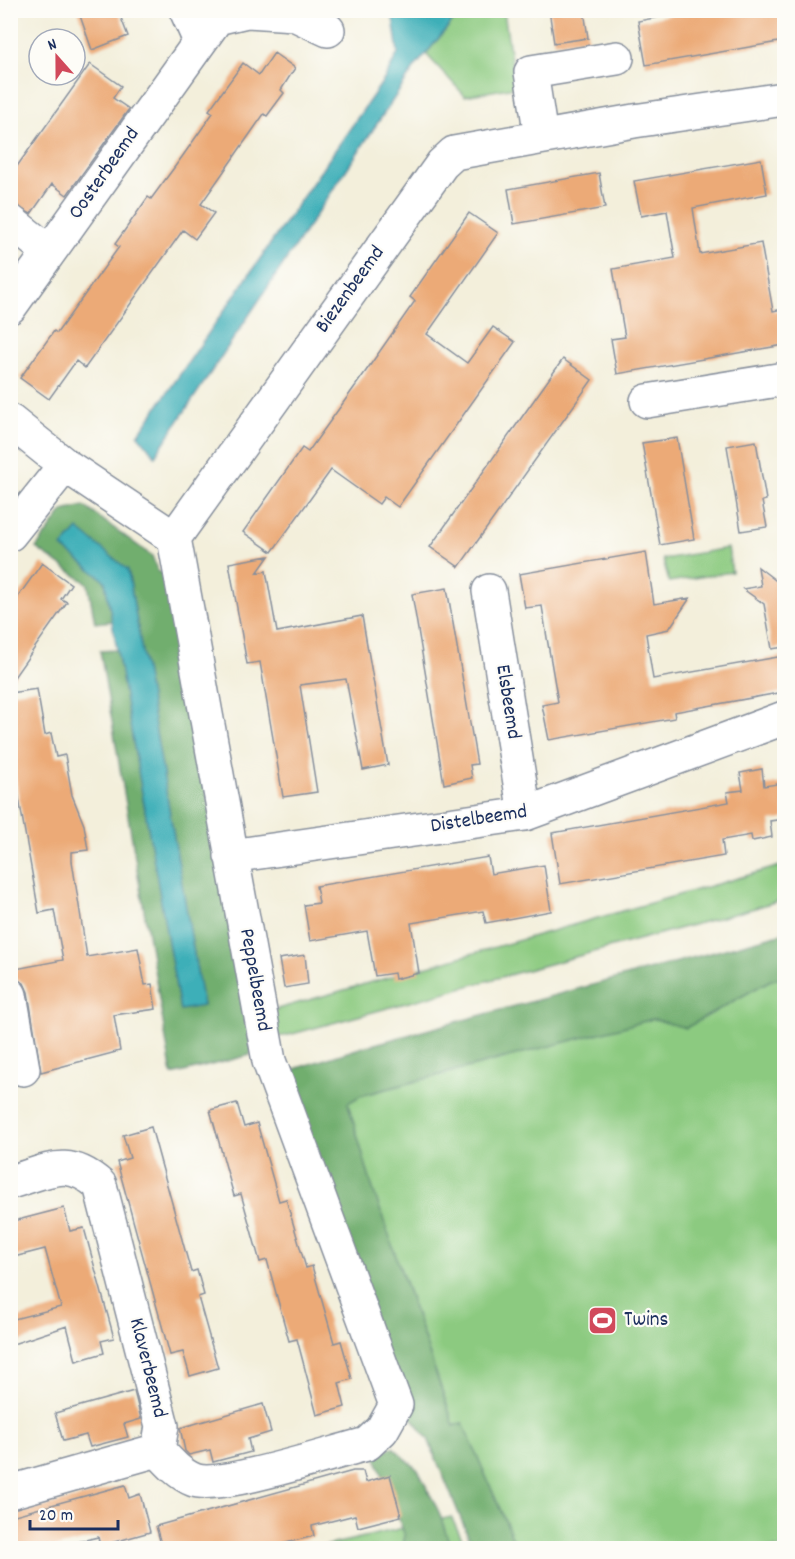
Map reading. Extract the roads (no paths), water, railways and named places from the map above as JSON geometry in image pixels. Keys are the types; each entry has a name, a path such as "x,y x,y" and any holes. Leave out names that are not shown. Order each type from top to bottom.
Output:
{"street":[{"path":"186,10 200,41"},
{"name":"Oosterbeemd","path":"10,307 217,18 247,11 294,14 328,30"},
{"path":"541,137 531,72 617,58"},
{"name":"Biezenbeemd","path":"174,538 442,164 454,153 541,137 783,105"},
{"path":"10,221 49,252"},
{"path":"647,401 784,379"},
{"path":"10,421 65,465 174,538"},
{"path":"10,534 65,465"},
{"name":"Peppelbeemd","path":"174,538 269,1061 396,1405"},
{"name":"Elsbeemd","path":"489,591 525,814"},
{"name":"Distelbeemd","path":"231,856 525,814 784,718"},
{"path":"10,995 24,1070"},
{"name":"Klaverbeemd","path":"10,1182 62,1167 83,1171 100,1185 162,1425 158,1450 173,1467 195,1480 226,1480 367,1443 382,1430 396,1405"},
{"path":"10,1492 158,1450"}],"water":[{"path":"392,11 461,11 415,67 155,456 138,435 385,78 398,53"},
{"path":"78,529 128,570 203,1006 180,1010 105,581 62,547"}],"place":[{"name":"Twins","path":"603,1321"}]}
